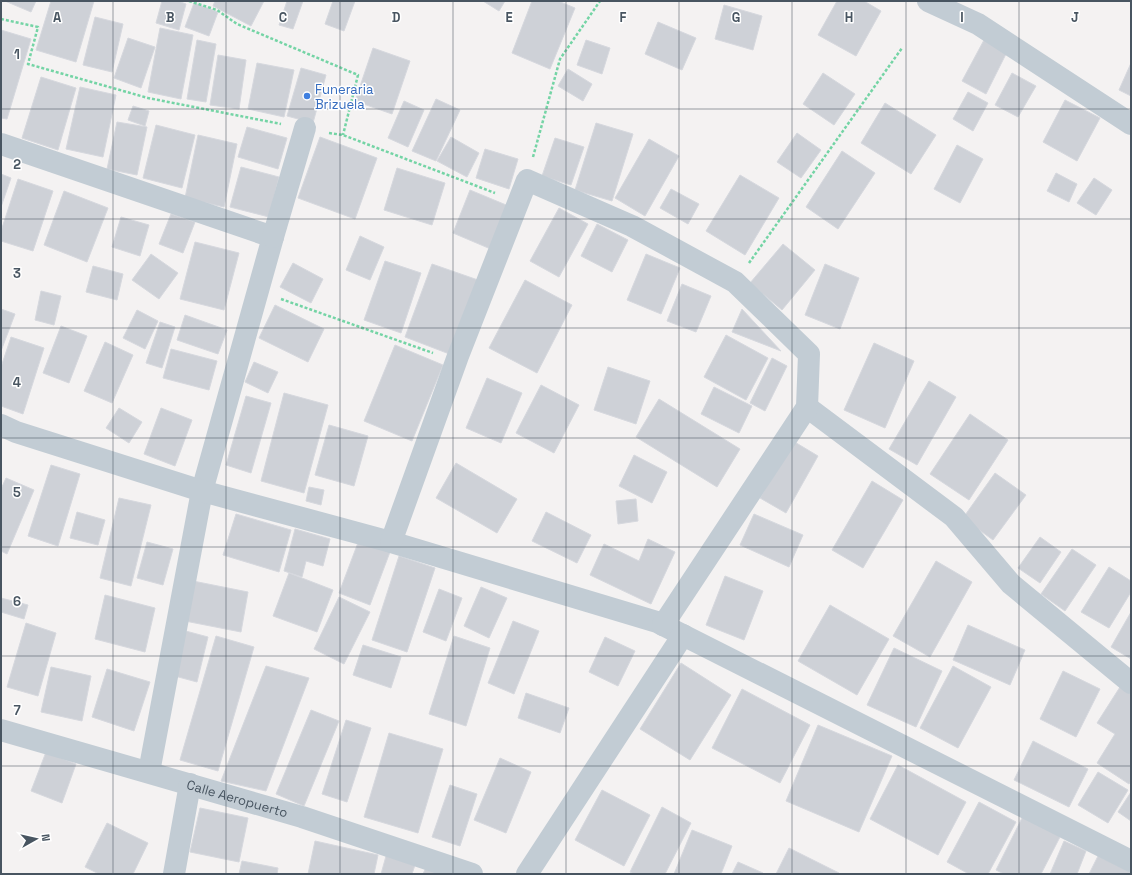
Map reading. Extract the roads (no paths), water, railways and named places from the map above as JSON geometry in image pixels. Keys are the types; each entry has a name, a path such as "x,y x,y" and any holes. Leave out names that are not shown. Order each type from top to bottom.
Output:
{"street":[{"path":"928,1 978,24 1131,124"},
{"path":"149,772 202,491 273,236 305,128"},
{"path":"1,144 273,236"},
{"path":"391,542 456,361 527,180 632,226 736,282 809,354 807,407 663,625"},
{"path":"807,407 954,517 1011,584 1131,683"},
{"path":"1,425 16,432 202,491 391,542 663,625 1131,861"},
{"path":"528,874 683,635"},
{"name":"Calle Aeropuerto","path":"1,730 302,817 472,874"},
{"path":"174,874 190,784"}],"place":[{"name":"Funeraria Brizuela","path":"307,96"}]}
